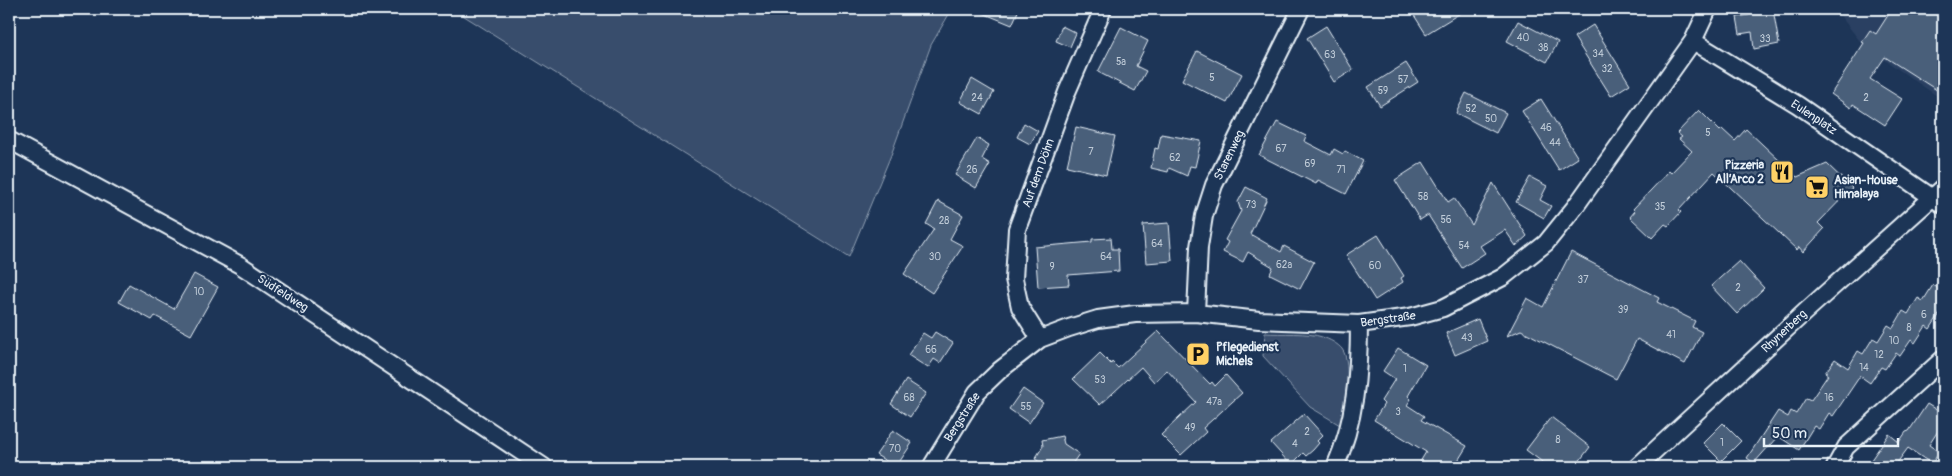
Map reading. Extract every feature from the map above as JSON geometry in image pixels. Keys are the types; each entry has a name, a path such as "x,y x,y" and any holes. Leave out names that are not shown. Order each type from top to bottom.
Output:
{"street":[{"name":"Auf dem Döhn","path":"1040,339 1020,307 1014,278 1017,229 1067,92 1104,9"},
{"name":"Starenweg","path":"1196,313 1199,247 1204,216 1214,185 1301,9"},
{"name":"Bergstraße","path":"931,467 977,392 1000,370 1040,339 1069,328 1098,319 1134,314 1196,313 1259,320 1359,324 1410,317 1443,308 1503,277 1546,243 1604,168 1693,41 1708,9"},
{"name":"Eulenplatz","path":"1693,41 1798,105 1940,197"},
{"name":"Südfeldweg","path":"9,140 240,265 544,467"},
{"name":"Rhynerberg","path":"1637,467 1812,305 1940,197"},
{"path":"1335,467 1342,450 1354,406 1359,359 1359,324"},
{"path":"1835,467 1846,447 1943,360"}],"shaded area":[{"path":"453,9 952,9 931,45 891,155 849,257"},
{"path":"1835,9 1943,9 1943,100 1863,45"},
{"path":"1265,333 1316,335 1330,340 1342,349 1347,365 1347,375 1340,425 1310,407 1263,356"}],"building":[{"path":"973,9 1019,9 1012,25"},
{"path":"1410,9 1467,9 1426,34"},
{"path":"1748,9 1773,9 1779,44 1754,49 1752,32 1740,34 1737,17 1749,15"},
{"path":"1892,9 1928,9 1943,18 1943,94 1885,57 1870,79 1902,99 1885,125 1853,104 1851,108 1831,94 1864,43 1862,42 1870,30 1876,34"},
{"path":"1518,21 1558,42 1547,62 1507,41"},
{"path":"1593,25 1630,84 1611,96 1574,37"},
{"path":"1062,26 1076,33 1070,47 1056,41"},
{"path":"1326,26 1353,70 1334,82 1307,38"},
{"path":"1121,27 1148,41 1136,66 1146,71 1135,91 1098,72"},
{"path":"1197,51 1242,74 1227,103 1182,80"},
{"path":"1406,63 1418,82 1380,106 1368,87"},
{"path":"972,79 994,92 982,114 960,102"},
{"path":"1466,93 1506,113 1496,133 1456,113"},
{"path":"1541,99 1578,158 1559,170 1522,111"},
{"path":"1699,110 1720,131 1722,129 1735,141 1746,129 1797,177 1827,164 1852,188 1818,223 1824,229 1803,252 1799,247 1797,250 1714,172 1679,210 1681,212 1668,226 1665,224 1652,238 1630,217 1635,211 1633,209 1669,171 1671,173 1692,151 1679,139 1682,137 1677,133"},
{"path":"1277,122 1306,136 1304,141 1331,155 1334,149 1343,154 1345,151 1363,161 1346,194 1318,180 1316,184 1259,155"},
{"path":"1024,123 1038,131 1030,144 1017,137"},
{"path":"1076,127 1115,136 1106,175 1067,166"},
{"path":"1161,134 1201,141 1195,167 1190,166 1187,176 1169,168 1168,172 1151,168 1155,148 1158,149"},
{"path":"977,138 989,145 982,159 990,164 976,188 955,175"},
{"path":"1423,162 1448,202 1454,198 1472,225 1493,183 1527,236 1516,246 1505,230 1480,246 1485,253 1462,268 1428,215 1420,220 1395,180"},
{"path":"1530,177 1547,186 1540,200 1551,206 1544,218 1516,202"},
{"path":"1246,187 1267,198 1250,234 1281,252 1284,246 1314,262 1300,289 1270,274 1273,267 1248,252 1243,262 1223,252 1228,242 1225,240 1241,211 1238,202"},
{"path":"938,201 963,215 950,239 963,246 932,293 904,274 934,229 926,224"},
{"path":"1169,223 1172,261 1146,263 1143,225"},
{"path":"1378,235 1404,276 1401,278 1403,282 1375,300 1346,255"},
{"path":"1111,238 1112,249 1118,249 1119,271 1068,275 1069,285 1038,287 1035,247 1092,242 1092,239"},
{"path":"1571,252 1659,298 1657,302 1695,321 1692,327 1702,332 1685,364 1637,339 1616,379 1521,330 1507,336 1527,298 1543,307"},
{"path":"1739,261 1764,288 1737,314 1711,286"},
{"path":"194,274 218,287 191,335 155,316 152,320 119,302 129,284 174,309"},
{"path":"1933,285 1943,291 1943,309 1930,329 1926,326 1915,343 1911,340 1900,356 1896,353 1885,369 1881,367 1870,383 1860,376 1833,416 1829,413 1819,429 1814,426 1799,450 1778,436 1754,463 1747,458 1778,411 1788,417 1791,411 1796,414 1806,398 1811,400 1828,375 1825,373 1835,359 1848,368 1858,351 1863,354 1873,338 1878,341 1888,325 1893,328 1903,311 1908,314 1918,298 1923,301"},
{"path":"1478,319 1487,341 1455,355 1446,333"},
{"path":"1158,331 1210,384 1212,382 1215,386 1226,375 1242,393 1203,428 1206,432 1181,455 1161,435 1196,402 1167,370 1154,382 1141,367 1100,405 1073,379 1100,353 1118,368"},
{"path":"935,332 953,343 940,363 934,359 928,368 908,355 923,333 931,338"},
{"path":"1398,348 1426,365 1408,396 1411,399 1407,405 1424,416 1421,420 1467,446 1454,467 1417,467 1426,452 1374,420 1384,404 1381,401 1395,379 1383,371"},
{"path":"906,380 926,393 910,417 891,404"},
{"path":"1023,389 1043,403 1029,423 1009,409"},
{"path":"1927,404 1943,414 1943,423 1929,445 1939,452 1932,464 1908,448 1894,467 1866,467 1889,434 1899,442 1906,432 1909,431"},
{"path":"1304,414 1323,435 1317,441 1319,443 1313,450 1306,456 1303,453 1291,465 1271,443"},
{"path":"1551,417 1590,447 1575,467 1549,467 1526,450"},
{"path":"1723,423 1741,441 1721,461 1703,443"},
{"path":"893,430 912,443 896,467 876,455"},
{"path":"1062,436 1064,444 1079,454 1070,467 1046,466 1035,459 1043,446 1042,440"}],"place":[{"name":"Pizzeria All’Arco 2","path":"1782,172"},
{"name":"Asian-House Himalaya","path":"1817,187"},
{"name":"Pflegedienst Michels","path":"1198,354"}]}
